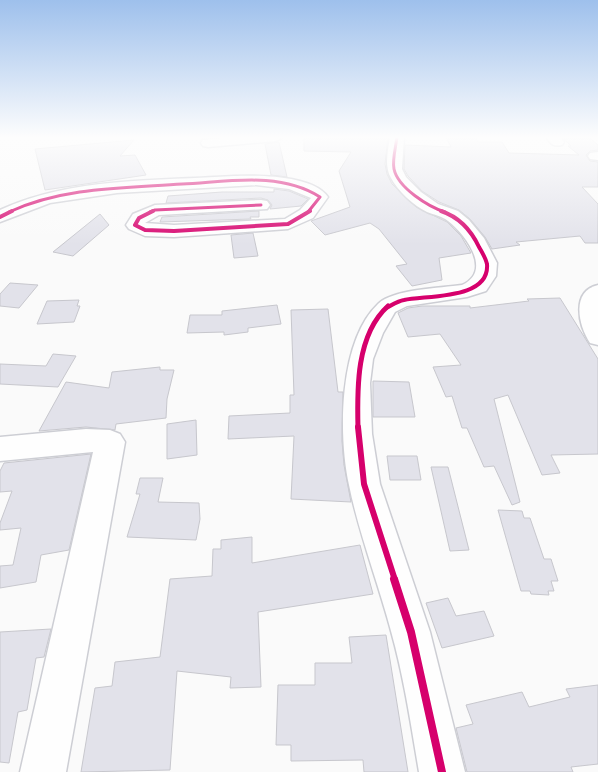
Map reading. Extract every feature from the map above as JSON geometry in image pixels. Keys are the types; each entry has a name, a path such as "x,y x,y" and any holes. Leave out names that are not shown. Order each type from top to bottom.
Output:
{"street":[{"path":"396,173 415,196 432,208 452,215 464,224 475,238 487,263 486,276 478,286 466,291 402,300 388,307 379,317 371,333 361,359 357,382 358,434 364,484 411,632 442,772"},
{"path":"0,216 35,202 64,195 104,190 215,182 277,181 302,187 320,197 316,206 303,217 288,224 174,231 145,230 135,225 139,218 155,210 261,205"},
{"path":"598,291 591,298 590,308 591,321 598,337"},
{"path":"0,449 86,440 110,442 43,772"}],"building":[{"path":"41,173 145,173 146,175 45,190"},
{"path":"271,173 286,173 287,177 271,175"},
{"path":"340,173 387,173 392,184 416,207 447,222 461,236 471,253 439,258 442,280 412,286 396,266 407,264 379,229 370,223 325,235 311,221 350,207"},
{"path":"406,173 598,173 598,187 582,187 598,204 598,243 585,243 580,236 516,242 520,245 492,249 470,219 459,210 439,202 422,191"},
{"path":"274,189 289,191 308,199 301,206 270,209 272,205 268,200 261,198 166,203 168,196 222,192 274,192"},
{"path":"259,211 259,217 250,217 251,219 160,222 162,217"},
{"path":"100,214 109,225 73,256 53,252"},
{"path":"253,233 258,256 234,258 231,235"},
{"path":"10,283 38,285 19,308 0,306 0,294"},
{"path":"560,298 598,359 598,454 551,455 560,473 542,475 508,395 494,399 520,502 512,505 494,466 484,467 467,428 462,428 452,396 446,397 433,367 461,365 440,334 408,337 398,313 408,308 422,306 470,306 470,308 529,301 527,299"},
{"path":"79,300 77,306 80,306 74,322 37,324 47,301"},
{"path":"277,305 281,324 248,328 248,332 224,335 224,332 187,333 190,315 222,315 222,311"},
{"path":"328,309 338,392 343,392 342,441 344,465 351,502 291,499 294,436 228,439 229,416 290,413 290,395 294,395 291,310"},
{"path":"53,354 76,356 58,387 0,384 0,364 46,366"},
{"path":"160,367 160,370 174,370 167,399 166,418 116,424 115,430 86,427 39,431 66,382 109,388 112,372"},
{"path":"373,381 409,382 415,417 373,417"},
{"path":"196,420 197,455 167,459 167,424"},
{"path":"91,454 69,550 41,555 36,582 0,588 0,566 13,565 21,528 0,530 0,523 12,491 0,492 0,471 4,463"},
{"path":"387,456 417,456 421,480 390,480"},
{"path":"431,467 448,467 469,550 450,551"},
{"path":"140,478 163,478 158,502 199,503 200,519 196,540 127,537 140,494 136,494"},
{"path":"498,510 522,511 524,518 530,518 544,559 551,559 558,581 551,581 554,591 548,591 549,595 531,594 530,591 521,591"},
{"path":"252,537 252,563 360,545 373,594 258,612 261,687 230,688 231,677 177,671 170,770 81,772 95,688 112,686 115,662 160,657 170,579 212,576 213,549 221,549 221,540"},
{"path":"448,598 456,616 484,611 494,636 442,648 426,603"},
{"path":"51,629 44,657 36,658 27,710 18,712 9,763 0,762 0,632"},
{"path":"386,635 408,772 364,772 363,760 291,761 291,745 276,745 278,685 315,685 315,663 352,663 349,637"},
{"path":"598,685 598,764 571,767 573,772 467,772 456,728 473,724 466,705 522,692 529,707 570,697 566,689"}],"cycle path":[{"path":"396,173 399,179 415,196 432,208 452,215 463,224 475,238 487,263 486,276 478,286 467,291 402,300 387,307 379,317 371,333 361,359 357,383 358,434 364,484 411,632 442,772"},
{"path":"0,217 45,199 93,190 117,188 256,180 294,185 320,197 307,214 288,224 174,231 145,230 135,225 139,218 155,210 261,205"}]}
